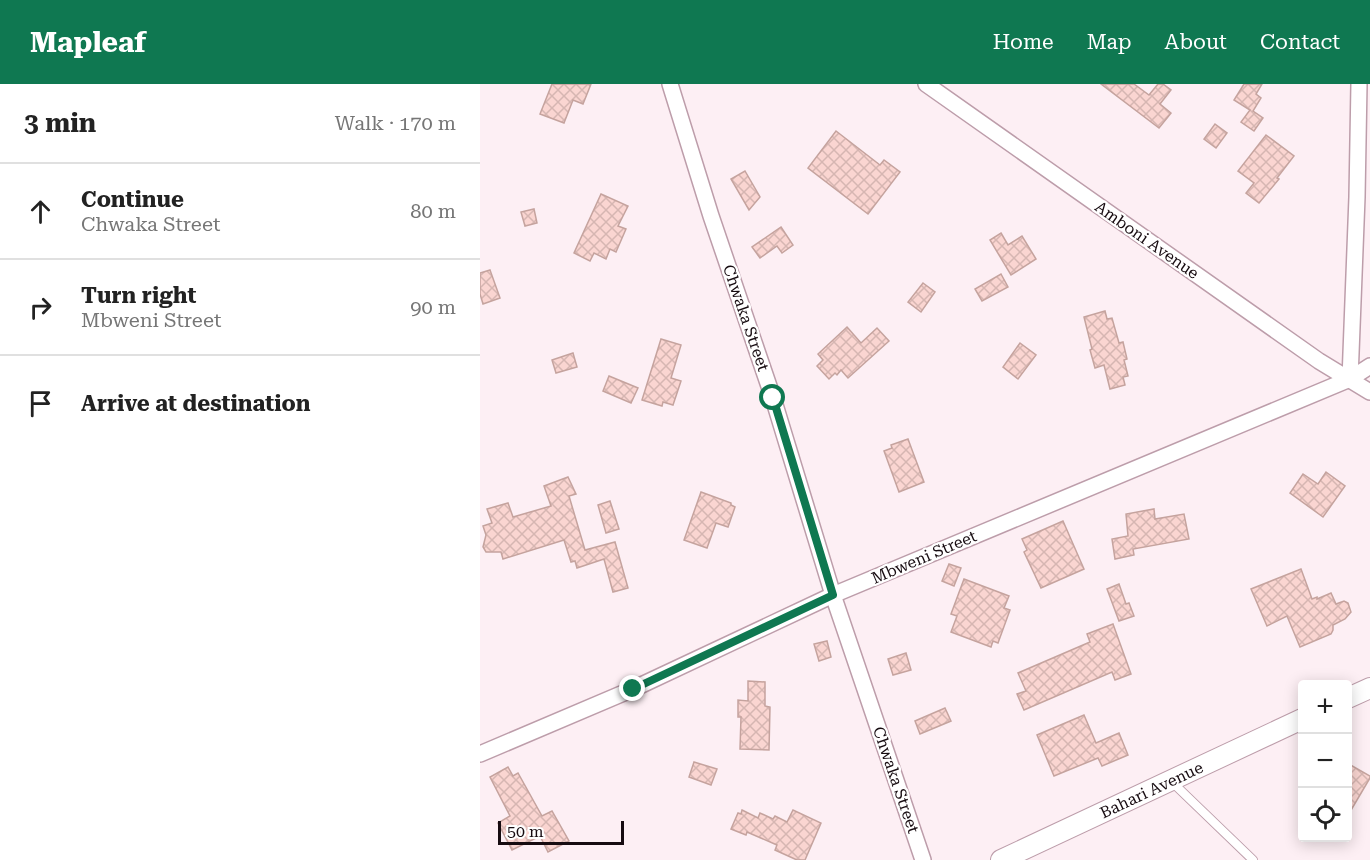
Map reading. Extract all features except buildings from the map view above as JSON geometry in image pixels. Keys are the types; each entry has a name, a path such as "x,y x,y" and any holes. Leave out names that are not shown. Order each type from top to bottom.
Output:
{"street":[{"name":"Chwaka Street","path":"670,84 711,216 773,398 833,595 923,860"},
{"name":"Amboni Avenue","path":"926,84 1319,361 1370,392"},
{"path":"1350,379 1359,84"},
{"name":"Mbweni Street","path":"480,754 633,689 833,595 1350,379 1370,366"},
{"path":"1352,696 1370,688"},
{"name":"Bahari Avenue","path":"1002,860 1298,721"}],"lane":[{"path":"1171,781 1253,860"}],"route":[{"path":"633,689 833,595 773,398"}]}
